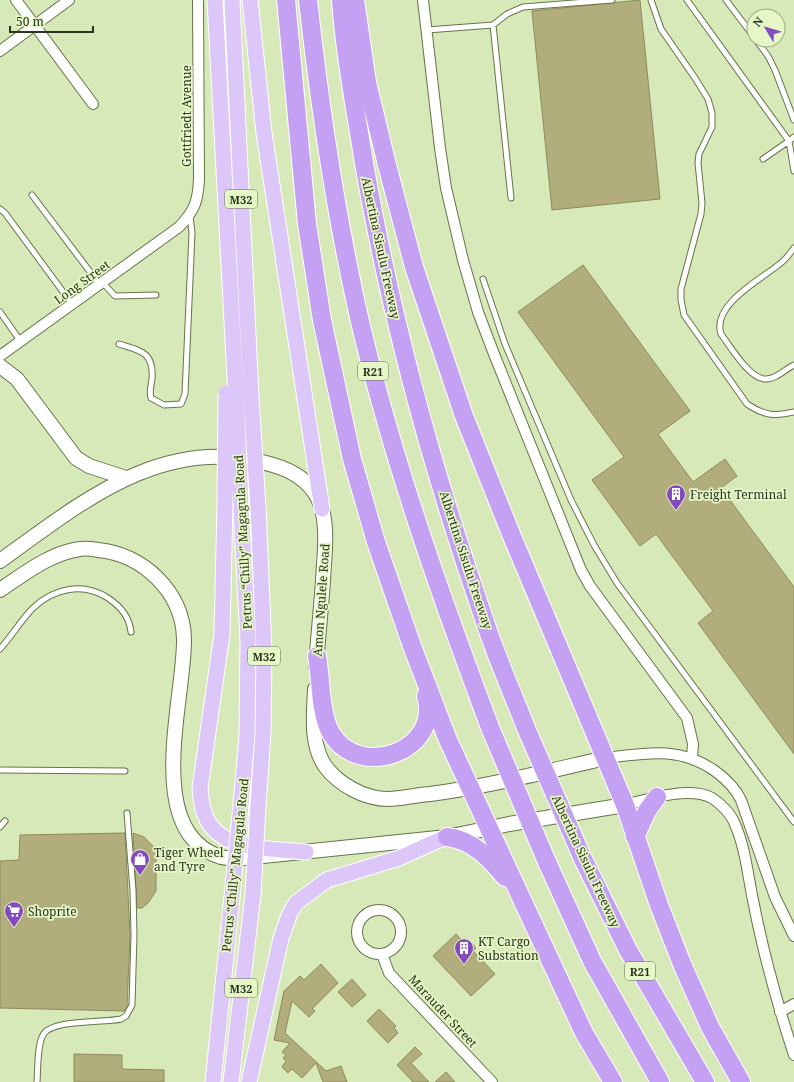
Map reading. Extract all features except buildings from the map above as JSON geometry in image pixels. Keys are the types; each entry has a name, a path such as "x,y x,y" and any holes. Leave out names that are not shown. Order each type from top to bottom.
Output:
{"highway":[{"path":"286,0 307,224 322,320 352,459 376,542 412,646 448,740 584,1034 614,1082"},
{"name":"R21","path":"308,0 328,158 363,332 390,436 421,537 491,730 547,862 592,961 660,1082"},
{"name":"Albertina Sisulu Freeway","path":"341,0 356,117 373,214 396,322 426,437 484,621 526,728 582,856 628,950 705,1082"},
{"path":"355,0 367,82 406,238 427,309 464,416 511,534 625,805 635,837 685,971 710,1027 741,1082"},
{"path":"317,656 323,705 330,732 338,743 348,751 366,757 384,757 400,751 413,742 420,735 427,719 427,701 412,646"},
{"path":"635,837 647,810 657,797"},
{"path":"447,837 459,839 476,848 494,863 518,894"}],"main road":[{"name":"Petrus “Chilly” Magagula Road","path":"213,1082 247,736 248,640 241,507 231,395 229,274 215,0"},
{"name":"Petrus “Chilly” Magagula Road","path":"231,1082 252,894 262,733 264,650 232,0"},
{"path":"250,0 265,141 322,509"},
{"path":"0,366 17,379 76,458 89,466 126,478"},
{"path":"231,395 225,504 222,634 200,788 204,812 213,830 228,840 248,846 306,852"},
{"name":"Amon Ngulele Road","path":"0,561 76,506 126,478 174,461 218,455 258,460 286,469 303,480 314,491 322,509 326,541 313,722 316,745 325,766 343,783 362,794 387,799 471,789 606,758"},
{"path":"0,590 53,556 80,548 114,551 134,559 156,576 170,593 180,616 184,639 173,788 178,811 187,830 196,843 210,853 223,858 246,858 447,837 488,828 625,805"},
{"path":"249,1082 281,938 290,913 296,903 327,880 399,858 447,837"}],"street":[{"path":"16,0 93,104"},
{"path":"0,51 69,0"},
{"name":"Gottfriedt Avenue","path":"179,227 189,215 196,201 199,179 198,0"},
{"path":"423,0 446,188 463,260 478,312 581,570 590,586 687,718 693,744 692,757"},
{"name":"Long Street","path":"0,356 73,305 179,227"},
{"path":"606,758 652,753 679,754 692,757 717,772 736,790 752,827 775,897 794,936"},
{"path":"625,805 676,794 697,795 710,798 732,817 743,851 754,907 780,1012 794,1055"},
{"path":"382,909 392,913 399,921 402,932 399,942 392,950 382,954 371,953 362,947 357,937 357,926 362,917 371,910 382,909"},
{"name":"Marauder Street","path":"382,954 389,973 492,1082"},
{"path":"780,1012 794,1004"}],"lane":[{"path":"427,30 493,25 507,14 524,8 612,0"},
{"path":"651,0 661,29 708,99 712,113 712,127 699,154 698,163 702,203 681,289 681,300 684,315 747,404 759,412 772,416 794,412"},
{"path":"687,0 788,141 794,171"},
{"path":"726,0 746,26"},
{"path":"493,25 511,198"},
{"path":"762,48 775,70 794,120"},
{"path":"763,159 794,137"},
{"path":"32,195 101,284 115,296 156,295"},
{"path":"0,209 5,213 73,305"},
{"path":"119,344 143,352 150,360 152,372 151,398 164,405 181,404 185,394 192,232 189,215"},
{"path":"794,248 783,261 734,298 723,314 719,326 721,334 754,375 767,379 776,377 794,365"},
{"path":"483,279 505,344 571,500 594,545 617,583 794,822"},
{"path":"0,312 21,342"},
{"path":"0,649 33,609 44,599 65,589 89,589 98,591 109,598 127,616 130,623 131,632"},
{"path":"0,770 125,772"},
{"path":"37,1082 41,1039 46,1031 61,1026 121,1019 126,1016 132,1005 134,935 127,813"},
{"path":"0,827 5,821"}],"place":[{"name":"Freight Terminal","path":"676,511"},
{"name":"Tiger Wheel and Tyre","path":"140,876"},
{"name":"Shoprite","path":"14,928"},
{"name":"KT Cargo Substation","path":"464,965"}]}
